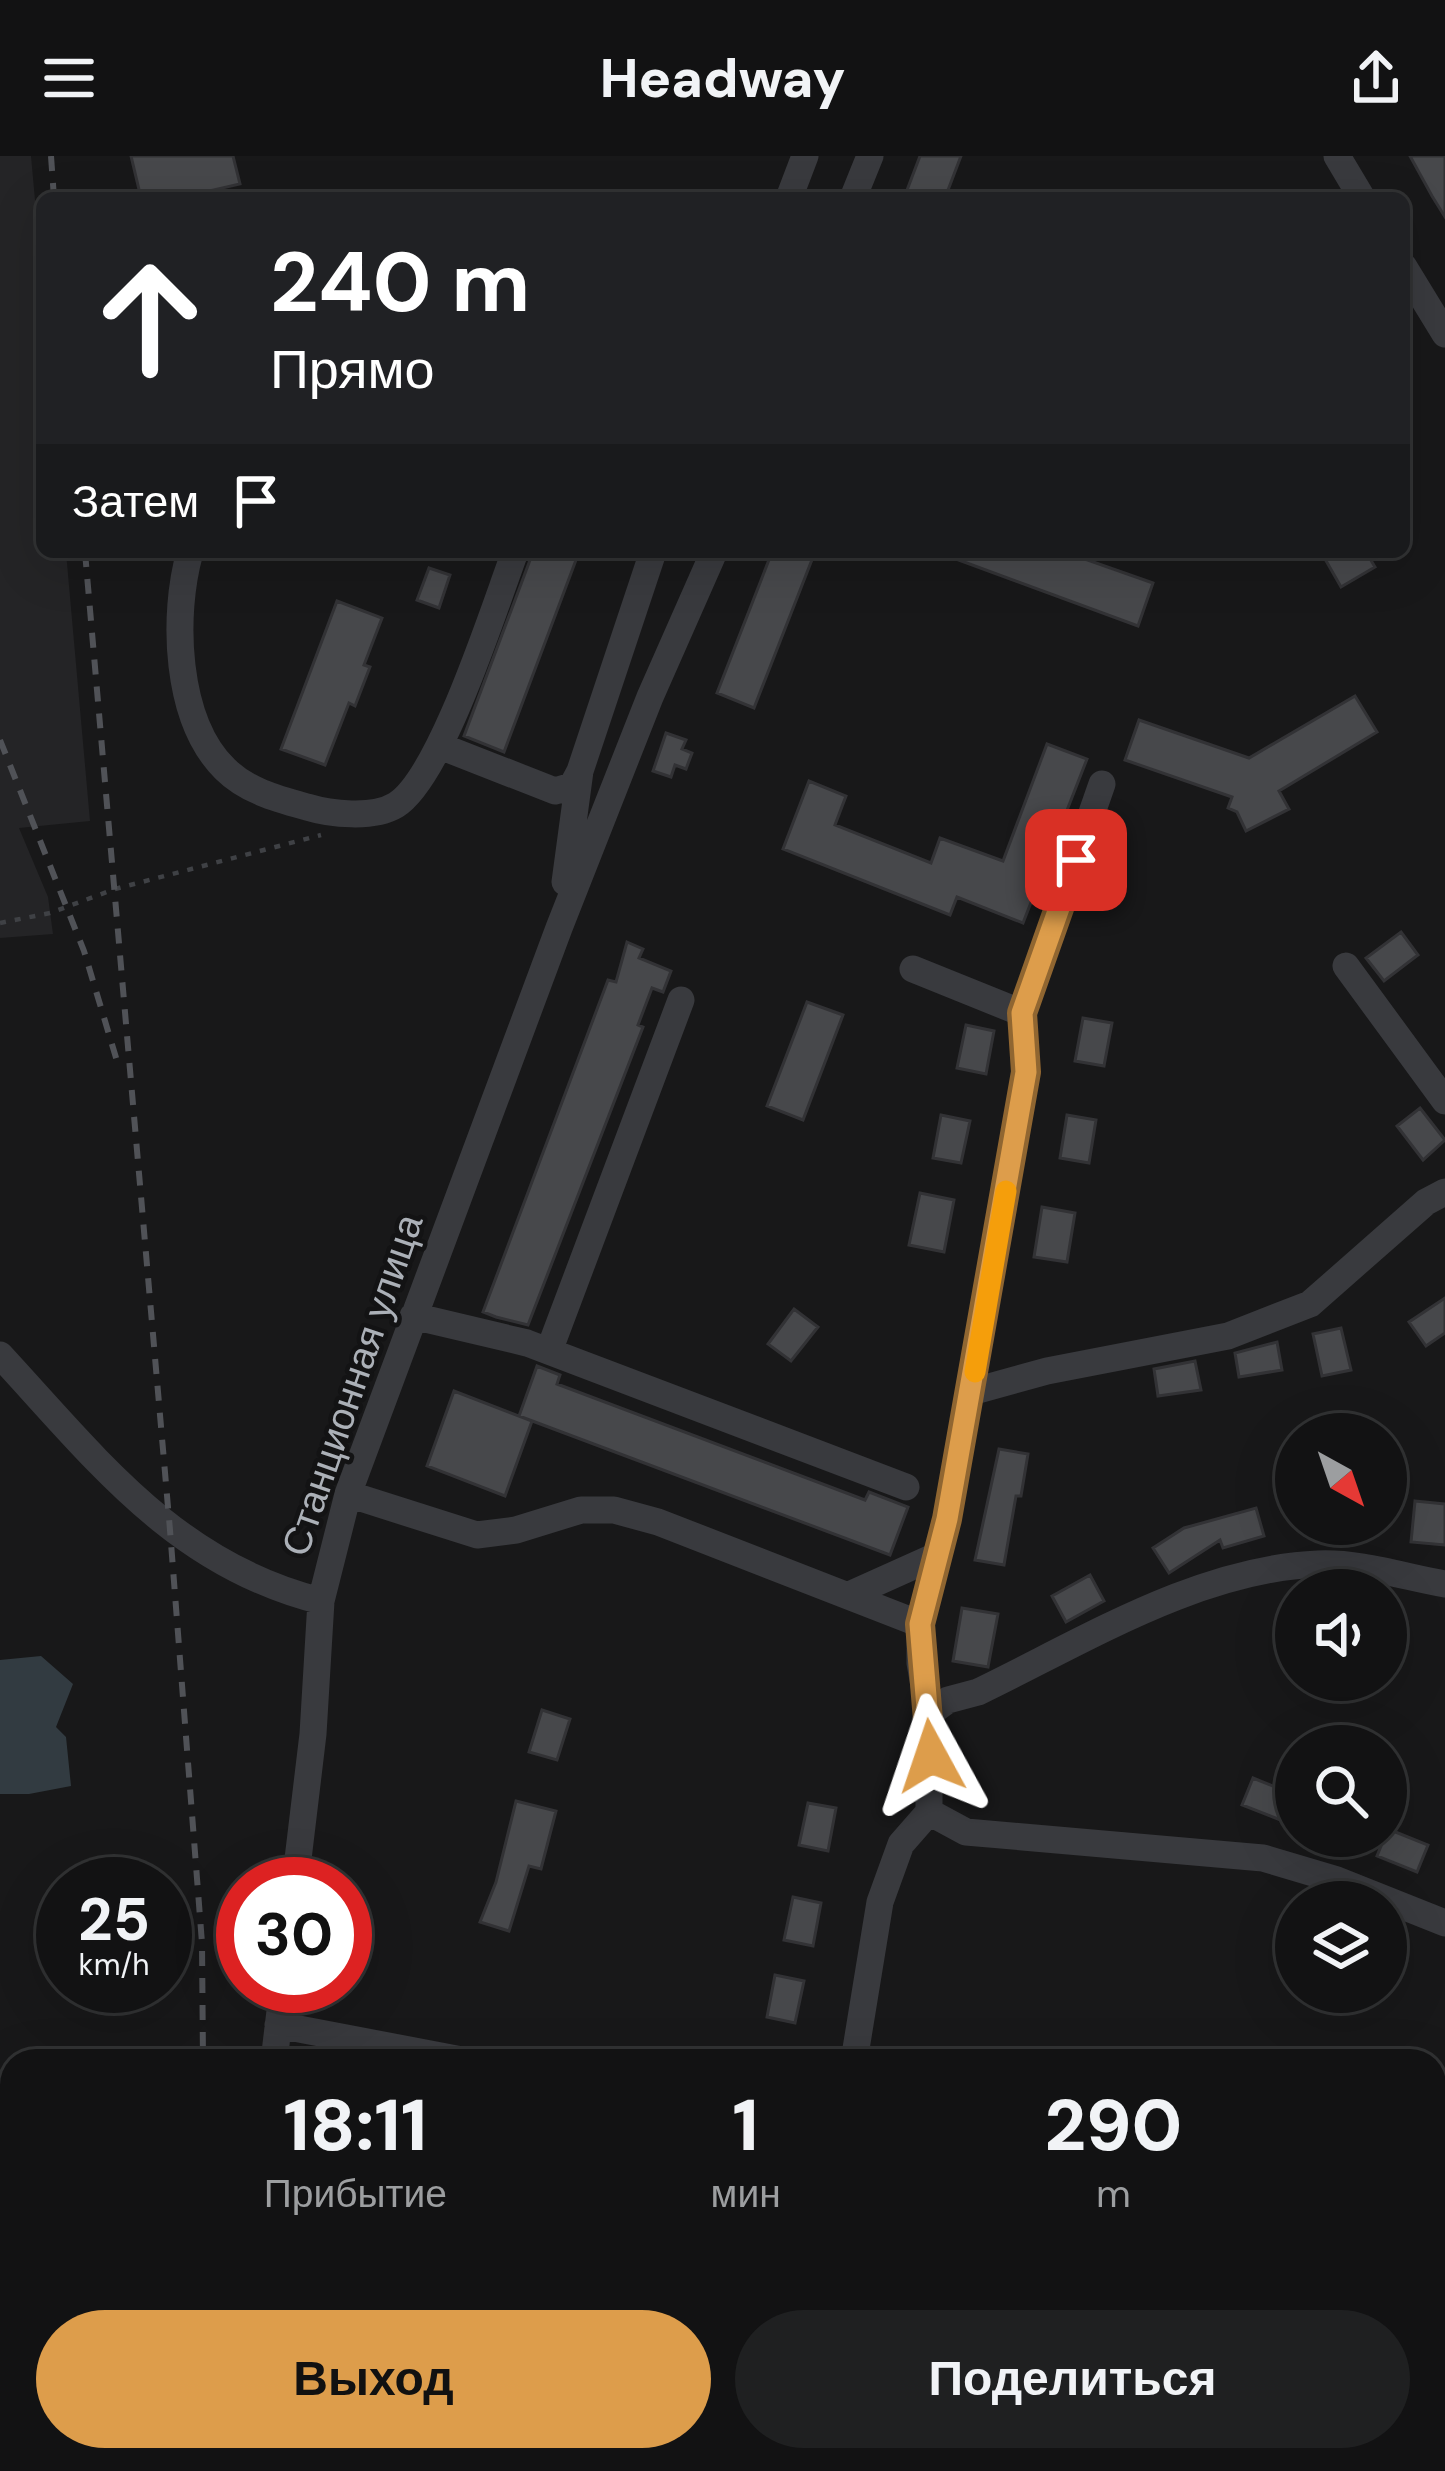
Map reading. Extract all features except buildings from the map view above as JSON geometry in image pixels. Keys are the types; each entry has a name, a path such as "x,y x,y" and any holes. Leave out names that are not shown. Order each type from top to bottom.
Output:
{"street":[{"path":"791,192 805,156"},
{"path":"855,192 870,156"},
{"path":"1337,156 1358,192"},
{"path":"1410,277 1445,334"},
{"path":"189,558 178,623 185,683 204,741 226,770 264,795 336,816 394,807 426,775 513,558"},
{"name":"Станционная улица","path":"559,928 580,771 651,558"},
{"name":"Станционная улица","path":"298,1857 313,1734 321,1601 348,1494 559,928 650,697 711,558"},
{"path":"440,746 555,791 572,786 580,771"},
{"path":"856,2049 880,1902 901,1844 929,1812 939,1707 924,1681 920,1624 971,1392 1026,1072 1022,1013 1102,784"},
{"path":"1346,966 1445,1101"},
{"path":"914,969 1022,1013"},
{"path":"550,1351 681,1000"},
{"path":"971,1392 1047,1371 1228,1336 1310,1304 1426,1202 1445,1192"},
{"path":"413,1316 550,1351 906,1487"},
{"path":"0,1354 106,1471 170,1530 266,1586 321,1601"},
{"path":"348,1494 477,1535 516,1530 581,1510 614,1510 658,1522 920,1624"},
{"path":"849,1595 938,1555"},
{"path":"939,1707 1158,1606 1270,1569 1323,1564 1445,1584"},
{"path":"929,1812 966,1832 1263,1858 1337,1880 1445,1923"},
{"path":"275,2049 280,2013"},
{"path":"278,2026 402,2049"}],"path":[{"path":"0,923 50,913 115,890 330,832"}],"shaded area":[{"path":"0,156 31,156 36,211 36,558 67,558 90,821 19,828 48,897 53,934 0,938"},
{"path":"41,1656 73,1684 56,1727 66,1737 71,1786 0,1794 0,1660"}],"railway":[{"path":"51,156 54,192"},
{"path":"86,558 170,1530 202,1943 203,2049"},
{"path":"0,740 84,951 117,1061"}],"slow traffic":[{"path":"975,1372 1006,1191"}],"route":[{"path":"931,1756 920,1624 947,1519 1026,1072 1022,1013 1076,860"}]}
